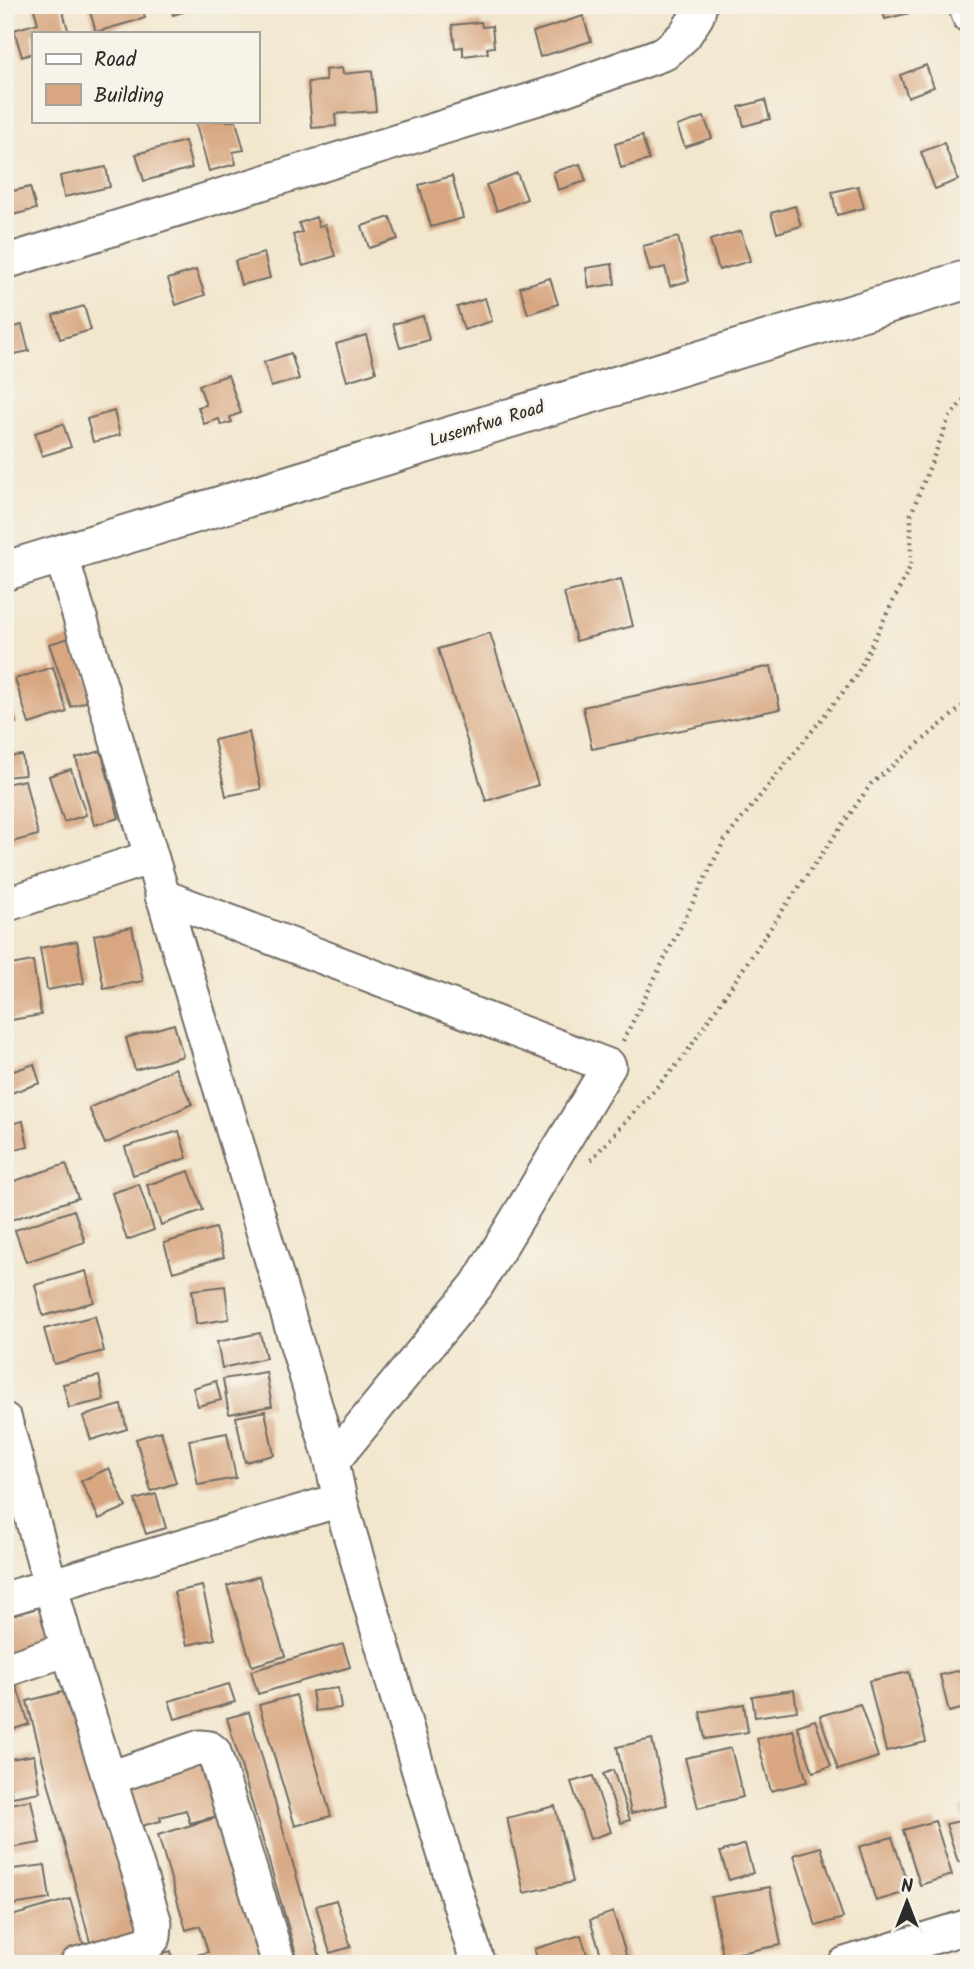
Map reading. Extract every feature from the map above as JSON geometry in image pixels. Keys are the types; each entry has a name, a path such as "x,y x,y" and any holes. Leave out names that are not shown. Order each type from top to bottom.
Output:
{"street":[{"path":"5,262 548,95 665,53 684,36 697,16 700,5"},
{"path":"965,5 969,16"},
{"name":"Lusemfwa Road","path":"5,571 969,279"},
{"path":"61,554 332,1462 340,1500 478,1964"},
{"path":"5,905 151,857"},
{"path":"162,896 609,1066 477,1285 332,1462"},
{"path":"5,1420 68,1649 155,1923 155,1932 149,1943 77,1964"},
{"path":"5,1599 340,1500"},
{"path":"5,1670 68,1649"},
{"path":"110,1778 200,1747 214,1752 279,1964"},
{"path":"845,1964 882,1958 969,1926"}],"path":[{"path":"609,1066 723,841 856,676 911,565 911,514 949,418 969,393"},
{"path":"590,1161 683,1058 871,784 969,701"}],"building":[{"path":"61,5 69,32 32,32 32,53 22,57 14,30 38,23 33,6"},
{"path":"88,5 142,5 145,18 96,32"},
{"path":"170,5 203,5 203,6 173,15"},
{"path":"881,5 907,5 909,13 885,19"},
{"path":"583,16 591,41 540,57 533,32"},
{"path":"481,22 482,27 492,26 494,47 487,48 488,53 463,56 463,47 455,48 452,25"},
{"path":"926,65 934,87 908,97 900,75"},
{"path":"342,68 343,74 372,71 376,111 335,114 336,126 312,128 308,82 326,81 325,70"},
{"path":"765,100 770,119 744,126 739,107"},
{"path":"704,117 712,138 685,147 677,126"},
{"path":"195,122 236,122 244,150 233,152 236,164 209,171"},
{"path":"642,136 649,160 621,168 615,144"},
{"path":"185,141 192,168 144,181 136,154"},
{"path":"944,143 958,180 935,189 921,152"},
{"path":"580,164 586,181 558,190 553,172"},
{"path":"106,167 110,187 64,197 60,176"},
{"path":"517,173 527,199 497,211 486,185"},
{"path":"452,176 463,218 431,227 419,185"},
{"path":"858,186 864,208 837,215 832,192"},
{"path":"30,187 36,209 5,217 5,193"},
{"path":"795,206 801,226 777,233 771,213"},
{"path":"316,217 319,226 325,225 335,256 303,266 293,235 302,232 299,223"},
{"path":"390,217 398,239 369,248 362,226"},
{"path":"741,231 750,261 719,270 710,240"},
{"path":"678,237 689,281 670,286 665,267 650,271 643,246"},
{"path":"264,253 270,278 241,285 235,261"},
{"path":"612,264 615,284 589,288 586,268"},
{"path":"196,270 205,295 176,305 168,279"},
{"path":"550,278 558,304 528,314 520,287"},
{"path":"485,298 492,321 464,330 457,307"},
{"path":"84,306 91,330 60,339 53,315"},
{"path":"423,316 429,340 400,348 393,324"},
{"path":"22,325 29,351 5,356 5,329"},
{"path":"366,335 376,372 347,381 336,344"},
{"path":"291,353 299,379 271,387 264,362"},
{"path":"228,375 241,413 230,417 232,422 221,425 219,419 204,424 198,407 206,405 199,385"},
{"path":"114,411 120,435 93,442 87,419"},
{"path":"63,424 71,447 42,456 35,433"},
{"path":"621,579 633,626 576,641 564,593"},
{"path":"490,633 538,785 486,801 438,649"},
{"path":"73,637 94,699 71,707 49,644"},
{"path":"771,666 780,709 592,749 583,707"},
{"path":"53,667 67,712 29,724 15,679"},
{"path":"5,679 16,723 5,725"},
{"path":"249,732 261,789 226,796 214,740"},
{"path":"101,751 119,818 94,825 76,758"},
{"path":"22,755 25,775 5,777 5,757"},
{"path":"71,769 86,815 64,822 49,776"},
{"path":"25,780 38,835 8,843 5,833 5,784"},
{"path":"132,927 143,981 104,989 94,935"},
{"path":"77,941 84,983 47,990 40,948"},
{"path":"33,961 41,1015 5,1021 5,966"},
{"path":"174,1024 183,1056 135,1070 126,1038"},
{"path":"34,1064 40,1083 5,1095 5,1074"},
{"path":"175,1068 192,1104 105,1144 89,1108"},
{"path":"23,1121 28,1147 5,1152 5,1125"},
{"path":"179,1131 187,1158 133,1175 125,1147"},
{"path":"66,1164 78,1198 11,1220 5,1203 5,1184"},
{"path":"189,1171 203,1210 161,1225 147,1185"},
{"path":"139,1184 154,1230 127,1240 112,1193"},
{"path":"74,1210 85,1242 26,1262 15,1230"},
{"path":"215,1228 224,1257 173,1272 164,1243"},
{"path":"86,1271 94,1302 43,1316 35,1285"},
{"path":"225,1286 229,1319 196,1324 192,1290"},
{"path":"95,1316 104,1351 54,1364 44,1329"},
{"path":"260,1333 266,1358 222,1368 217,1342"},
{"path":"266,1372 272,1406 229,1414 223,1379"},
{"path":"99,1376 104,1400 69,1408 63,1384"},
{"path":"216,1381 221,1400 198,1406 193,1388"},
{"path":"121,1405 127,1429 91,1440 83,1416"},
{"path":"265,1411 274,1455 245,1462 236,1417"},
{"path":"161,1431 176,1483 151,1491 136,1439"},
{"path":"227,1433 236,1478 198,1485 189,1440"},
{"path":"109,1468 126,1507 99,1519 81,1481"},
{"path":"156,1494 166,1528 146,1534 135,1500"},
{"path":"259,1576 285,1656 252,1666 227,1586"},
{"path":"202,1586 215,1639 187,1645 174,1592"},
{"path":"50,1604 63,1645 5,1664 5,1618"},
{"path":"343,1644 350,1667 258,1694 251,1671"},
{"path":"969,1668 969,1707 949,1712 940,1675"},
{"path":"909,1672 926,1742 886,1751 869,1681"},
{"path":"14,1678 29,1724 5,1732 5,1681"},
{"path":"229,1684 235,1702 175,1719 169,1701"},
{"path":"78,1688 144,1936 92,1950 27,1701"},
{"path":"338,1688 341,1708 315,1711 312,1691"},
{"path":"794,1690 797,1711 755,1717 752,1696"},
{"path":"296,1695 331,1816 295,1826 259,1705"},
{"path":"744,1704 748,1732 705,1739 700,1712"},
{"path":"860,1704 878,1757 838,1770 820,1716"},
{"path":"249,1712 322,1964 299,1964 227,1718"},
{"path":"815,1720 831,1766 813,1772 797,1726"},
{"path":"793,1730 807,1782 771,1791 757,1739"},
{"path":"652,1739 667,1805 631,1813 617,1747"},
{"path":"731,1748 743,1797 698,1808 685,1758"},
{"path":"34,1755 40,1792 12,1797 5,1760"},
{"path":"211,1761 225,1814 190,1823 186,1810 160,1817 161,1821 137,1827 126,1785"},
{"path":"613,1770 630,1820 621,1823 603,1774"},
{"path":"593,1776 611,1832 590,1839 571,1782"},
{"path":"31,1800 40,1843 5,1849 5,1805"},
{"path":"555,1806 573,1882 524,1893 507,1818"},
{"path":"969,1806 969,1836 968,1836 960,1809"},
{"path":"228,1814 272,1964 194,1964 192,1956 208,1952 200,1926 186,1930 158,1835"},
{"path":"935,1821 952,1875 920,1885 903,1830"},
{"path":"960,1821 969,1848 969,1859 958,1862 946,1824"},
{"path":"892,1837 910,1891 876,1901 859,1847"},
{"path":"745,1844 753,1873 729,1880 720,1852"},
{"path":"821,1847 843,1918 816,1926 794,1855"},
{"path":"45,1865 50,1899 5,1906 5,1870"},
{"path":"770,1887 781,1945 723,1956 711,1897"},
{"path":"70,1899 85,1950 39,1964 5,1964 5,1918"},
{"path":"336,1900 351,1947 330,1953 316,1906"},
{"path":"613,1912 629,1964 604,1964 590,1920"},
{"path":"581,1935 590,1964 539,1964 534,1949"},
{"path":"171,1951 174,1964 129,1964 129,1963"}]}
